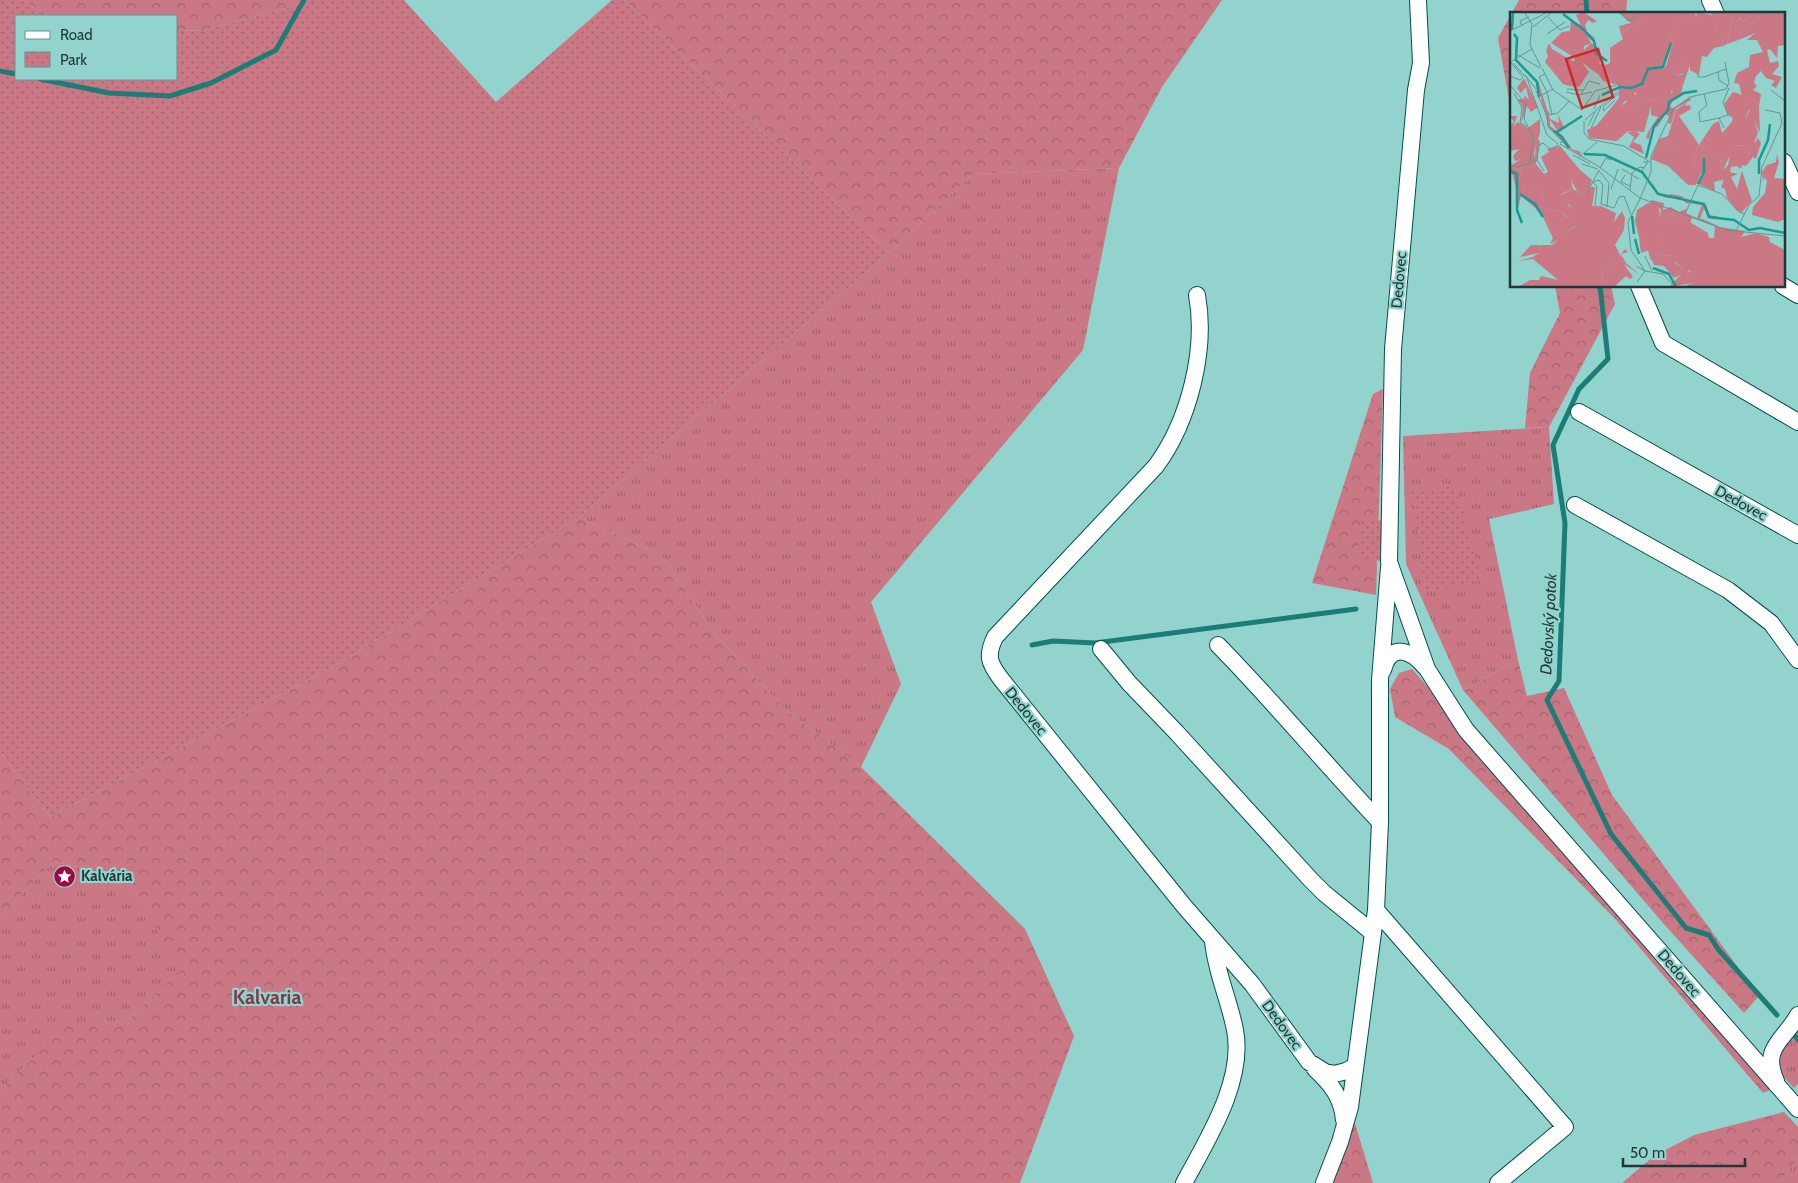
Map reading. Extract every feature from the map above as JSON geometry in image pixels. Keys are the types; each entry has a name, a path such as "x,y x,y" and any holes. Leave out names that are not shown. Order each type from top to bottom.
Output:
{"street":[{"name":"Dedovec","path":"1324,1183 1340,1142 1350,1107 1376,910 1380,822 1380,680 1389,562 1393,350 1416,90 1421,63 1418,0"},
{"path":"1710,0 1715,12"},
{"path":"1786,166 1798,192"},
{"path":"1639,288 1663,343 1798,422"},
{"path":"1786,288 1798,295"},
{"name":"Dedovec","path":"1197,295 1201,323 1196,371 1180,421 1168,448 1156,466 995,637 989,654 990,661 1001,680 1213,941 1252,984 1309,1062 1325,1072 1335,1074 1355,1066"},
{"name":"Dedovec","path":"1579,412 1798,535"},
{"path":"1575,505 1728,590 1771,623 1798,660"},
{"name":"Dedovec","path":"1389,562 1427,669 1466,730 1798,1109"},
{"path":"1218,645 1278,707 1334,773 1380,822"},
{"path":"1101,650 1129,683 1311,880 1373,933"},
{"path":"1380,680 1387,659 1396,652 1401,651 1411,654 1427,669"},
{"path":"1376,910 1565,1127 1498,1183"},
{"path":"1184,1183 1219,1114 1229,1085 1234,1062 1235,1030 1218,972 1213,941"},
{"path":"1778,1086 1772,1070 1771,1056 1774,1047 1796,1018"},
{"path":"1309,1062 1331,1084 1341,1100 1344,1122 1340,1142"}],"green space":[{"path":"0,0 21,0 48,15 15,15 15,80 178,80 178,31 204,30 287,8 307,0 404,0 496,102 612,0 624,0 889,253 579,517 336,665 50,817 0,752"},
{"path":"21,0 307,0 287,8 204,30 178,31 178,15 48,15"},
{"path":"624,0 1222,0 1162,87 1119,168 973,174 889,253"},
{"path":"1519,0 1627,0 1626,12 1512,12"},
{"path":"1510,16 1510,105 1498,38"},
{"path":"1119,168 1083,350 871,602 901,684 861,767 786,710 718,638 661,555 579,517 889,253 973,174"},
{"path":"1555,288 1611,288 1615,304 1549,427 1525,428 1530,373 1560,313"},
{"path":"1383,389 1376,595 1312,583 1373,394"},
{"path":"1549,427 1554,504 1489,519 1518,660 1463,690 1406,564 1403,436"},
{"path":"1456,486 1482,580 1425,593 1412,492"},
{"path":"579,517 661,555 718,638 786,710 861,767 1025,929 1074,1036 1020,1183 0,1183 0,1090 65,1027 128,1020 180,971 129,880 54,861 0,916 0,752 50,817 336,665"},
{"path":"1362,518 1383,521 1380,561 1358,556"},
{"path":"1518,660 1527,696 1564,688 1612,795 1759,996 1744,1013 1663,923 1463,690"},
{"path":"1412,669 1779,1086 1763,1093 1617,921 1449,749 1395,717 1390,689 1399,673"},
{"path":"54,861 129,880 181,971 128,1020 65,1028 0,1090 0,916"},
{"path":"1794,1029 1798,1031 1798,1084 1794,1088 1779,1072 1783,1049"},
{"path":"1350,1107 1373,1183 1324,1183"},
{"path":"1784,1112 1798,1127 1798,1158 1779,1183 1622,1183 1654,1156 1694,1135"},
{"path":"1798,1158 1798,1183 1779,1183"}],"waterway":[{"path":"45,80 109,93 170,96 211,83 276,50 304,0"},
{"name":"Dedovský potok","path":"1586,0 1587,12"},
{"path":"0,71 15,74"},
{"name":"Dedovský potok","path":"1600,288 1608,359 1579,389 1553,445 1565,523 1559,681 1547,700 1611,834 1686,928 1709,935 1718,949 1777,1015"},
{"path":"1032,645 1053,641 1095,643 1356,609"},
{"name":"Dedovský potok","path":"1795,1036 1798,1040"}],"place":[{"name":"Kalvária","path":"65,876"}],"district":[{"name":"Kalvaria","path":"267,997"}]}
